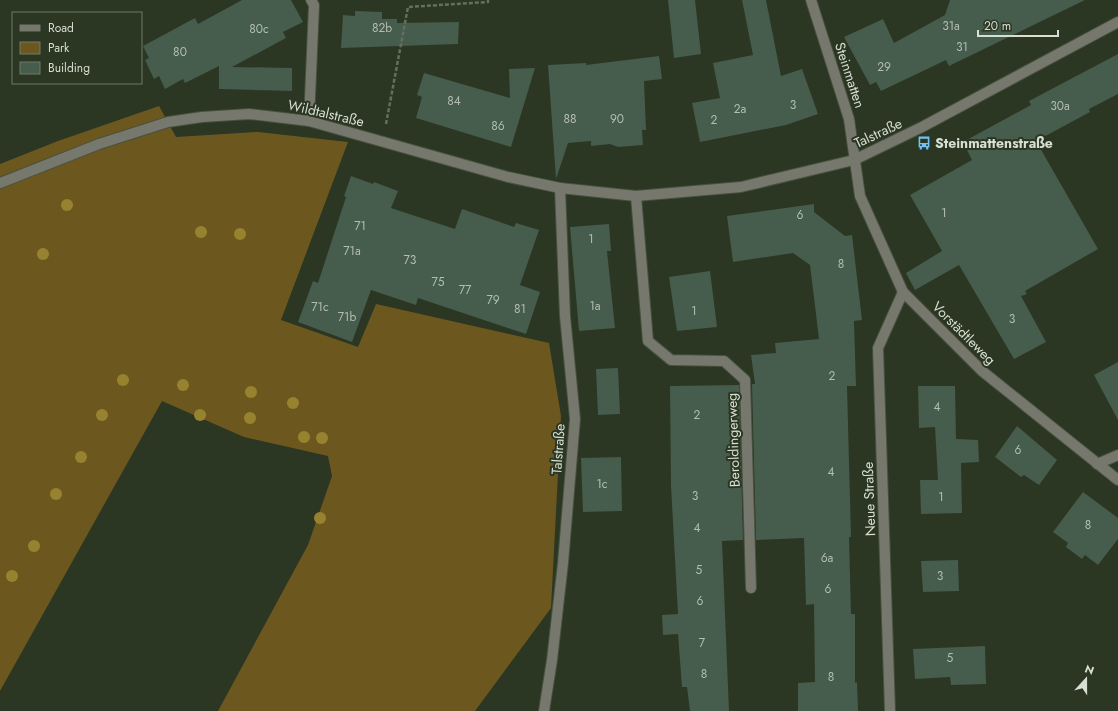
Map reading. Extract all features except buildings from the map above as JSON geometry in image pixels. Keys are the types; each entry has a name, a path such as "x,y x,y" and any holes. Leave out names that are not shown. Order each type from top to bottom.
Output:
{"street":[{"path":"309,120 314,4 311,0"},
{"name":"Steinmatten","path":"811,0 849,120 854,160"},
{"name":"Talstraße","path":"631,196 741,187 854,160 916,131 1118,22"},
{"name":"Wildtalstraße","path":"0,183 99,144 168,122 202,117 249,114 309,120 508,178 560,188 631,196"},
{"name":"Vorstädtleweg","path":"854,160 860,196 903,292 982,371 1118,480"},
{"name":"Talstraße","path":"544,711 564,563 575,420 565,316 560,188"},
{"name":"Beroldingerweg","path":"631,196 648,341 671,360 724,361 745,380 751,588"},
{"name":"Neue Straße","path":"890,711 878,348 903,292"},
{"path":"1097,464 1118,455"}],"path":[{"path":"383,141 408,7 488,2 488,0"}],"green space":[{"path":"159,106 176,137 258,132 348,142 281,320 358,347 376,304 549,343 561,416 551,608 475,711 218,711 308,545 332,476 328,456 244,437 162,401 0,691 0,164 58,141"}],"place":[{"name":"Steinmattenstraße","path":"924,143"}]}
